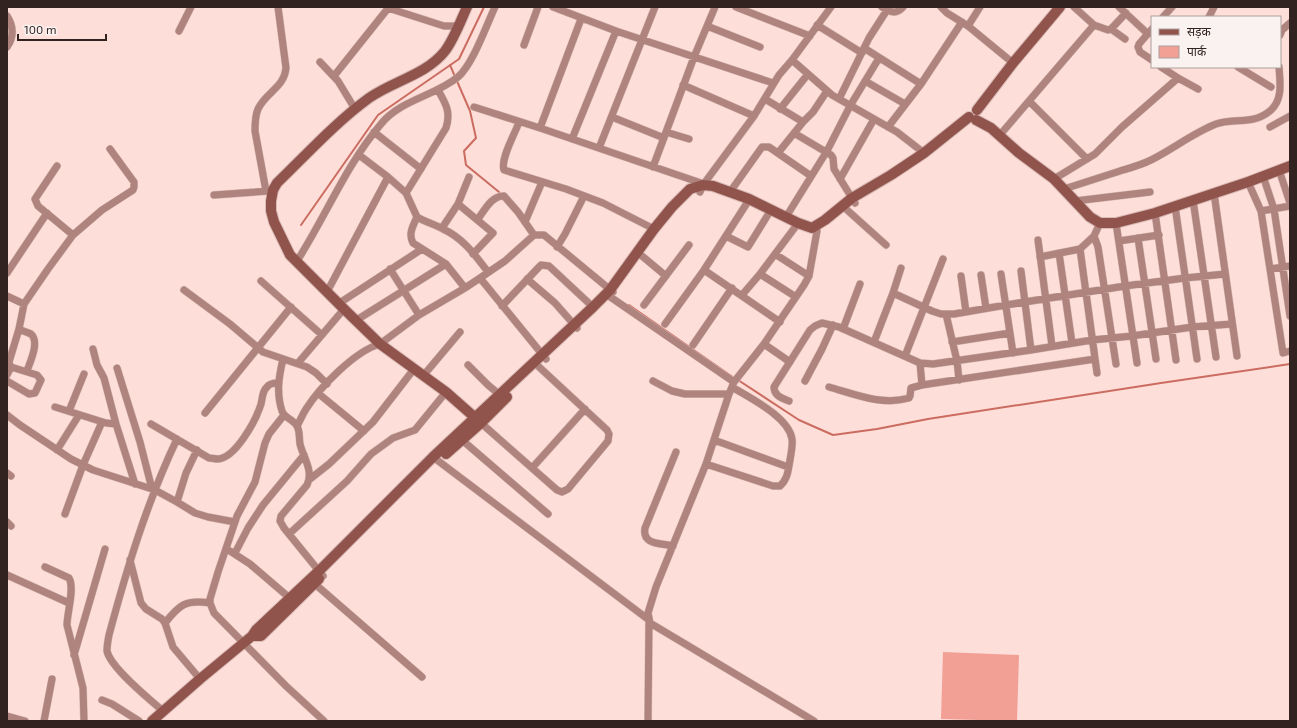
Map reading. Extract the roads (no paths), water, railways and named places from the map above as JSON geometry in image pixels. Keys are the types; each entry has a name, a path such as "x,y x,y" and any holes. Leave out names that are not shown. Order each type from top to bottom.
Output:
{"street":[{"path":"179,31 191,7"},
{"path":"278,7 286,68 285,76 278,87 262,102 258,110 255,131 269,191 271,211 274,222 294,258 355,321 380,344 446,392 556,490 562,492 568,489 608,441 609,434 607,430 585,409 542,360 480,278"},
{"path":"214,195 269,191 355,109 374,95 432,64 446,50 467,7"},
{"path":"294,258 308,244 339,187 381,123 397,110 438,90 459,76 467,66 476,49 495,7"},
{"path":"524,45 538,7"},
{"path":"553,7 581,19 773,83"},
{"path":"599,148 655,7"},
{"path":"653,167 694,56 715,7"},
{"path":"736,7 810,36"},
{"path":"152,721 248,640 261,636 293,601 435,459 455,443 610,293 642,256 680,204 702,187 754,116 773,83 831,7"},
{"path":"838,99 884,8 892,12 896,12 903,7"},
{"path":"941,7 947,13 965,24 1013,63"},
{"path":"474,107 653,167 702,187 706,191 747,203 796,226 809,231 817,232 827,228 833,223 851,203 924,160 974,117 1013,63 1060,7"},
{"path":"1074,7 1094,25 1108,30 1111,29 1125,39"},
{"path":"1119,7 1150,31 1138,47 1140,52 1151,59"},
{"path":"1164,16 1172,7"},
{"path":"1210,16 1214,7"},
{"path":"334,76 388,8 444,26 458,26"},
{"path":"888,127 977,8"},
{"path":"1111,29 1126,12"},
{"path":"7,16 13,32 7,47"},
{"path":"540,128 581,19"},
{"path":"1281,32 1290,23"},
{"path":"817,25 863,51 880,58 921,84"},
{"path":"999,136 1094,25"},
{"path":"707,26 760,47"},
{"path":"572,139 616,31"},
{"path":"786,217 827,151 850,106 880,58"},
{"path":"792,60 838,99 897,132 924,153"},
{"path":"320,62 334,76 355,109"},
{"path":"1162,68 1198,89"},
{"path":"1170,73 1175,68"},
{"path":"1240,68 1271,87"},
{"path":"1064,189 1150,160 1202,130 1218,123 1254,120 1264,115 1272,110 1279,98 1279,68"},
{"path":"780,108 808,74"},
{"path":"1054,179 1095,154 1178,78"},
{"path":"865,81 905,104"},
{"path":"683,85 754,116"},
{"path":"406,193 446,128 449,119 444,101 438,90"},
{"path":"778,153 813,112 827,91"},
{"path":"765,99 803,122"},
{"path":"1030,101 1087,159"},
{"path":"1270,127 1290,116"},
{"path":"612,117 665,135 689,139"},
{"path":"974,117 985,124 1019,153 1054,179 1090,217 1100,223 1116,223 1155,212 1248,182 1290,166"},
{"path":"576,326 593,307 610,293 654,229 672,207 690,189 713,186 772,209 807,227 812,228 924,153 974,117"},
{"path":"840,179 874,119"},
{"path":"519,122 505,158 503,166 504,170 603,203 654,229"},
{"path":"374,132 421,169"},
{"path":"794,133 827,151 831,155 833,158 834,170 840,179 851,203 886,246"},
{"path":"730,192 762,148 769,147 812,176"},
{"path":"7,375 24,304 73,235 102,210 133,190 134,182 110,149"},
{"path":"359,156 388,177 406,193 417,217 442,228 459,239 466,245 488,272"},
{"path":"57,166 35,199 38,206 73,235"},
{"path":"1261,211 1290,204 1279,170"},
{"path":"1263,176 1274,209 1286,267 1290,315 1277,315"},
{"path":"327,292 388,177"},
{"path":"442,228 458,204 469,177"},
{"path":"525,222 542,182"},
{"path":"1248,182 1261,211 1283,353 1290,351"},
{"path":"1075,201 1150,192"},
{"path":"1214,193 1237,356"},
{"path":"478,219 494,199 499,196 504,196 534,235"},
{"path":"557,247 584,196"},
{"path":"1193,200 1216,357"},
{"path":"665,324 704,270 747,203"},
{"path":"458,204 493,232 473,254"},
{"path":"1175,206 1197,360"},
{"path":"1155,212 1173,329 1176,360"},
{"path":"7,274 47,213"},
{"path":"726,236 748,247 769,213"},
{"path":"417,217 410,238 413,243 446,264 466,288"},
{"path":"1040,257 1080,249 1094,236 1100,223"},
{"path":"1116,223 1137,363"},
{"path":"742,295 760,274 796,226"},
{"path":"648,721 648,614 656,587 706,464 733,384 780,322 809,276 817,232"},
{"path":"310,479 309,469 300,443 297,426 306,409 327,384 355,357 372,346 380,344 419,315 466,288 504,261 534,235 544,235 610,293 774,414 787,426 792,438 793,445 786,478 780,486 773,486 706,464"},
{"path":"1119,241 1159,235"},
{"path":"1094,236 1098,247 1116,364"},
{"path":"1138,238 1156,360"},
{"path":"1038,240 1052,346"},
{"path":"644,305 689,245"},
{"path":"298,364 322,335 341,306 390,269 422,249"},
{"path":"1080,249 1097,373"},
{"path":"775,254 809,276"},
{"path":"1059,254 1072,343"},
{"path":"642,256 666,276"},
{"path":"905,356 943,259"},
{"path":"355,321 446,264"},
{"path":"502,306 541,265 549,266 593,307"},
{"path":"1270,269 1286,267"},
{"path":"874,342 901,268"},
{"path":"390,269 419,315"},
{"path":"704,270 780,322"},
{"path":"1021,271 1031,350"},
{"path":"760,274 796,297"},
{"path":"1002,274 1013,353"},
{"path":"893,293 932,311 954,314 1125,286 1226,274"},
{"path":"981,275 986,308"},
{"path":"961,276 966,312"},
{"path":"527,279 555,303 576,326"},
{"path":"261,281 322,335"},
{"path":"843,329 860,284"},
{"path":"693,345 732,288"},
{"path":"184,290 230,324 263,352 307,367 316,373 327,384"},
{"path":"7,296 24,304"},
{"path":"205,413 291,308"},
{"path":"946,314 957,361 959,380"},
{"path":"788,401 776,394 774,387 810,330 822,323 843,329 920,363 933,364 1192,326 1232,324"},
{"path":"805,381 833,325"},
{"path":"19,329 30,334 34,338 35,344 33,355 27,371"},
{"path":"423,376 460,332"},
{"path":"952,342 1010,333"},
{"path":"764,344 790,362"},
{"path":"93,348 96,361 104,378 116,424 137,485"},
{"path":"283,359 278,382 280,404 284,415 297,426"},
{"path":"829,387 890,402 909,398 911,388 922,385 1095,359"},
{"path":"478,420 500,394 542,360"},
{"path":"7,381 29,394 32,394 35,392 41,380 37,375 9,363"},
{"path":"920,363 922,385"},
{"path":"468,365 488,385 500,394"},
{"path":"117,368 140,442 152,489"},
{"path":"321,573 281,524 281,516 307,485 310,479 329,464 364,431 414,369"},
{"path":"69,412 84,374"},
{"path":"654,381 672,391 685,394 729,394"},
{"path":"152,424 209,458 219,459 228,455 241,442 261,407 265,389 268,385 278,382"},
{"path":"289,534 347,481 371,454 393,438 415,430 446,392"},
{"path":"319,394 364,431"},
{"path":"55,407 102,422 116,424"},
{"path":"532,468 585,409"},
{"path":"57,450 79,414"},
{"path":"7,415 57,450 93,470 152,489 195,513 236,522"},
{"path":"284,415 269,434 265,443 255,482 236,522 218,572 210,603 214,613 248,640 286,686 324,721"},
{"path":"65,514 83,465 102,422"},
{"path":"163,711 138,689 117,667 110,659 107,651 109,636 130,560 152,489 177,439"},
{"path":"714,440 788,467"},
{"path":"455,443 548,514"},
{"path":"177,502 186,473 197,450"},
{"path":"673,546 648,541 644,532 676,452"},
{"path":"235,553 248,528 263,505 304,455"},
{"path":"435,459 649,620 650,623 814,721"},
{"path":"74,655 105,549"},
{"path":"226,549 235,553 293,601"},
{"path":"130,560 141,604 162,619 165,623 173,647 200,679"},
{"path":"45,567 69,578 71,582 72,587 67,625 83,688 84,721"},
{"path":"293,601 315,584 321,573"},
{"path":"7,575 69,603"},
{"path":"315,584 422,677"},
{"path":"165,623 176,609 188,602 201,601 210,603"},
{"path":"44,721 52,679"},
{"path":"102,700 112,704 139,721"},
{"path":"7,716 25,721"}],"waterway":[{"path":"301,225 378,115 459,59 484,7"},
{"path":"450,65 470,111 476,138 464,151 466,165 499,192"},
{"path":"629,305 734,378"},
{"path":"738,380 799,420 833,435 877,429 928,419 1290,364"}]}
